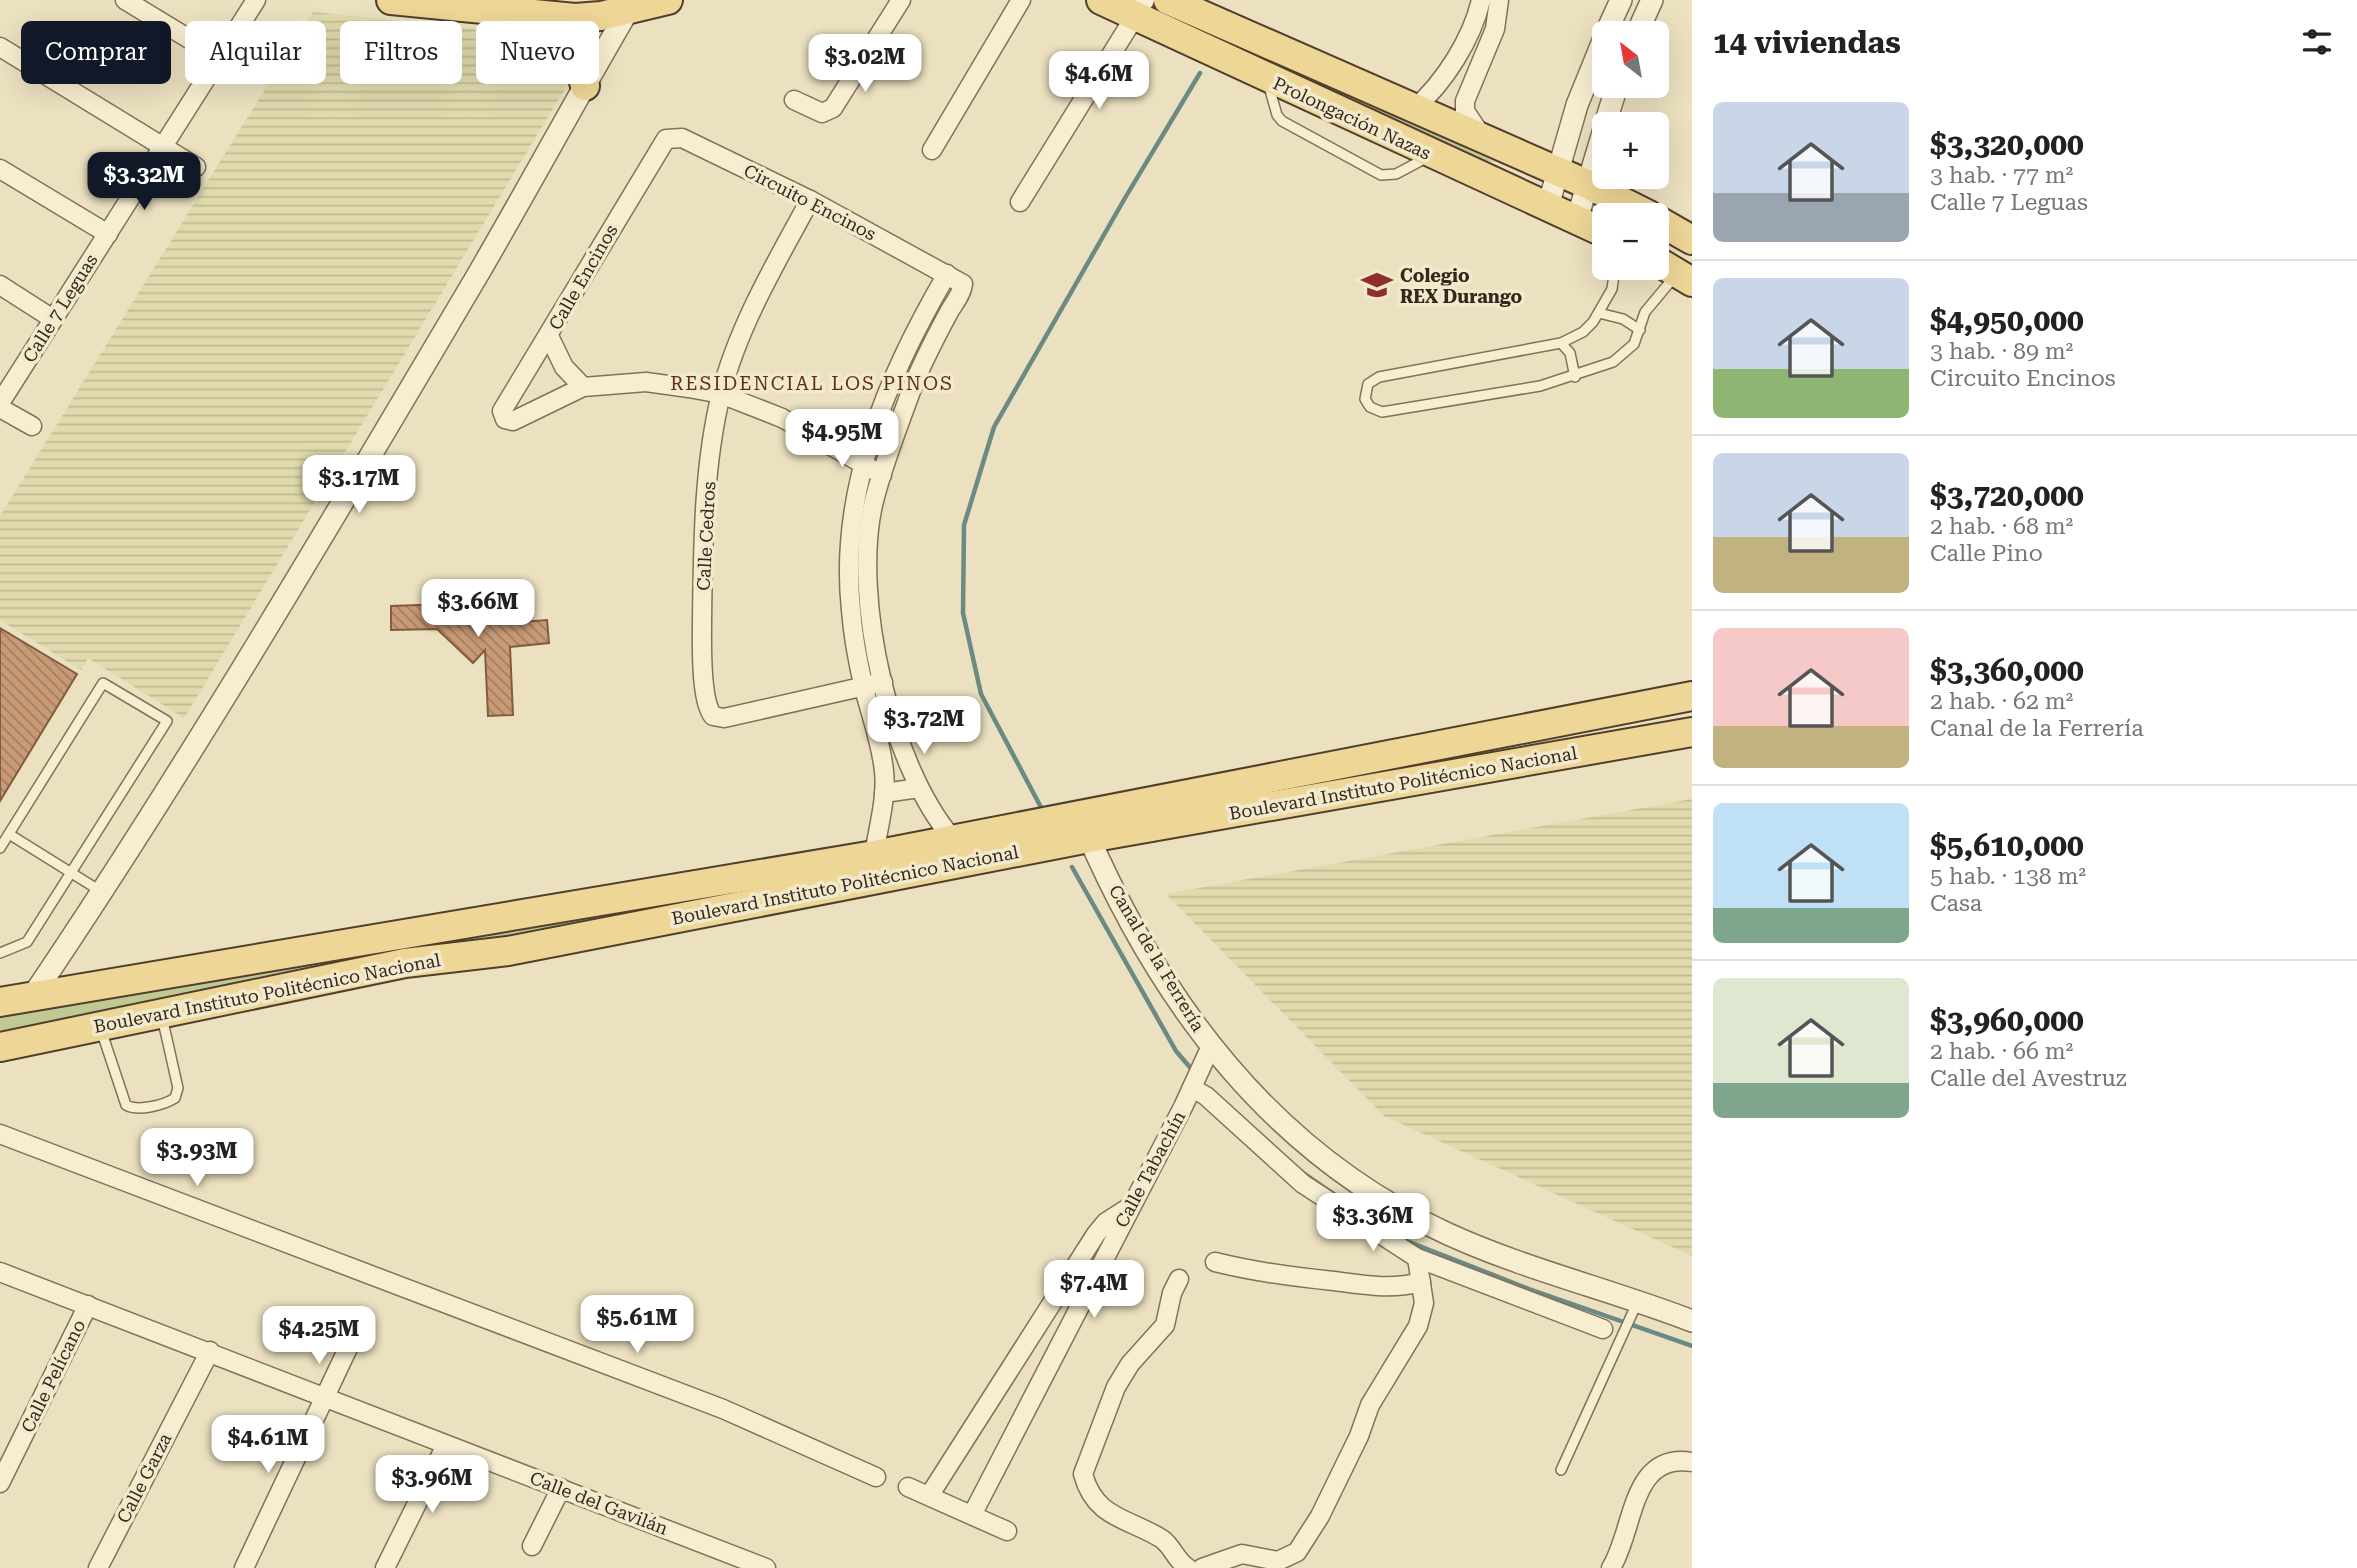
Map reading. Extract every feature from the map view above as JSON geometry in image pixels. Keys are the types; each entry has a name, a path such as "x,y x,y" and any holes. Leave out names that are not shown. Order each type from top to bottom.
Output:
{"main road":[{"path":"391,0 545,17 601,16 632,5 668,0"},
{"name":"Prolongación Nazas","path":"1101,0 1140,8 1267,78 1592,226"},
{"name":"Prolongación Nazas","path":"1168,0 1625,203"},
{"path":"545,17 566,33 574,46 585,86"},
{"path":"1669,227 1692,240"},
{"name":"Boulevard Instituto Politécnico Nacional","path":"0,1047 405,963 508,951 873,867 1084,826 1692,696"},
{"name":"Boulevard Instituto Politécnico Nacional","path":"0,1002 873,867 952,838 1084,826 1692,732"}],"street":[{"path":"125,0 185,36"},
{"name":"Calle 7 Leguas","path":"242,21 256,0"},
{"path":"794,100 822,113 833,108 901,0"},
{"path":"932,150 1021,0"},
{"path":"1414,109 1441,80 1466,36 1481,0"},
{"path":"1485,140 1472,125 1465,111 1465,101 1486,45 1495,29 1499,0"},
{"path":"1611,21 1621,0"},
{"path":"1642,21 1652,0"},
{"path":"32,997 214,714 450,322 632,5"},
{"path":"1020,202 1140,8"},
{"path":"1466,36 1486,45"},
{"path":"0,47 196,167"},
{"path":"1548,206 1577,106 1592,67"},
{"name":"Calle 7 Leguas","path":"0,406 202,84"},
{"name":"Circuito Encinos","path":"671,137 682,138 810,200 947,274"},
{"name":"Calle Encinos","path":"583,387 513,421 505,419 502,411 661,144 671,137"},
{"path":"0,169 108,233"},
{"path":"1577,219 1592,174"},
{"name":"Calle Cedros","path":"810,200 761,295 721,394 703,519 702,640 708,710 713,716 724,719 883,682"},
{"path":"873,867 884,793 881,746 863,687 851,609 849,570 852,515 863,466 885,397 901,360 947,274 960,281 963,287 911,390 882,475 873,506 869,575 871,616 883,682 900,743 919,788 937,821 952,838"},
{"path":"0,285 54,319"},
{"path":"549,336 564,368 583,387 646,382 721,394 782,418 882,475"},
{"path":"0,406 32,426"},
{"path":"881,746 900,743"},
{"path":"884,793 919,788"},
{"name":"Canal de la Ferrería","path":"1084,826 1131,923 1211,1046 1255,1098 1305,1144 1390,1205 1474,1245 1635,1308 1692,1321"},
{"name":"Calle Tabachín","path":"972,1515 1211,1046"},
{"path":"1195,1080 1206,1096 1303,1184 1417,1258 1603,1329"},
{"path":"0,1134 723,1409 876,1477"},
{"path":"929,1496 1096,1234 1106,1222 1131,1206"},
{"path":"1202,1568 1242,1553 1278,1561 1297,1552 1331,1493 1359,1436 1370,1405 1418,1326 1424,1303 1417,1258"},
{"path":"1215,1262 1265,1275 1371,1287 1405,1286 1421,1282"},
{"name":"Calle del Gavilán","path":"0,1272 766,1568"},
{"path":"1179,1279 1172,1293 1170,1312 1165,1325 1130,1364 1116,1387 1083,1474 1087,1488 1109,1513 1166,1542 1179,1561 1188,1568"},
{"name":"Calle Pelícano","path":"0,1483 88,1305"},
{"path":"244,1568 348,1348"},
{"name":"Calle Garza","path":"98,1568 209,1351"},
{"path":"385,1568 446,1445"},
{"path":"1611,1568 1619,1555 1645,1481 1653,1470 1662,1463 1674,1460 1692,1462"},
{"path":"908,1487 1007,1531"},
{"path":"532,1546 561,1488"}],"lane":[{"path":"1267,78 1277,116 1282,121 1374,173 1396,174 1431,155"},
{"path":"1613,280 1612,289 1599,313 1583,332 1561,343 1379,377 1368,384 1365,399 1370,407 1382,412 1540,386 1575,377 1613,362 1625,354 1640,330 1645,312 1676,272"},
{"path":"1599,313 1623,318 1640,330"},
{"path":"1561,343 1570,353 1575,377"},
{"path":"0,848 103,683 167,721 27,942 0,953"},
{"path":"9,834 102,892"},
{"path":"100,1026 126,1105 139,1108 166,1103 175,1098 178,1088 161,1012"},
{"path":"1562,1471 1635,1308"}],"shaded area":[{"path":"313,12 402,21 340,21 340,84 462,84 462,27 476,28 476,84 568,84 184,718 88,658 81,670 0,620 0,516 268,84 326,84 326,21 307,21"},
{"path":"1692,799 1692,1256 1384,1116 1166,894"}],"green space":[{"path":"1154,5 1495,162 1466,157 1152,12"},
{"path":"838,868 840,882 0,1034 0,1015"}],"building":[{"path":"489,593 521,622 547,620 549,643 510,647 513,715 488,716 485,650 473,663 437,629 391,630 391,606 480,603"},
{"path":"0,628 77,674 0,801"}],"waterway":[{"path":"1044,813 981,694 963,613 964,525 994,427 1200,73"},
{"path":"1072,867 1176,1051 1194,1072"},
{"path":"1299,1170 1335,1195"},
{"path":"1404,1240 1529,1289 1692,1346"}],"place":[{"name":"Colegio REX Durango","path":"1377,285"}],"district":[{"name":"RESIDENCIAL LOS PINOS","path":"812,383"}]}
